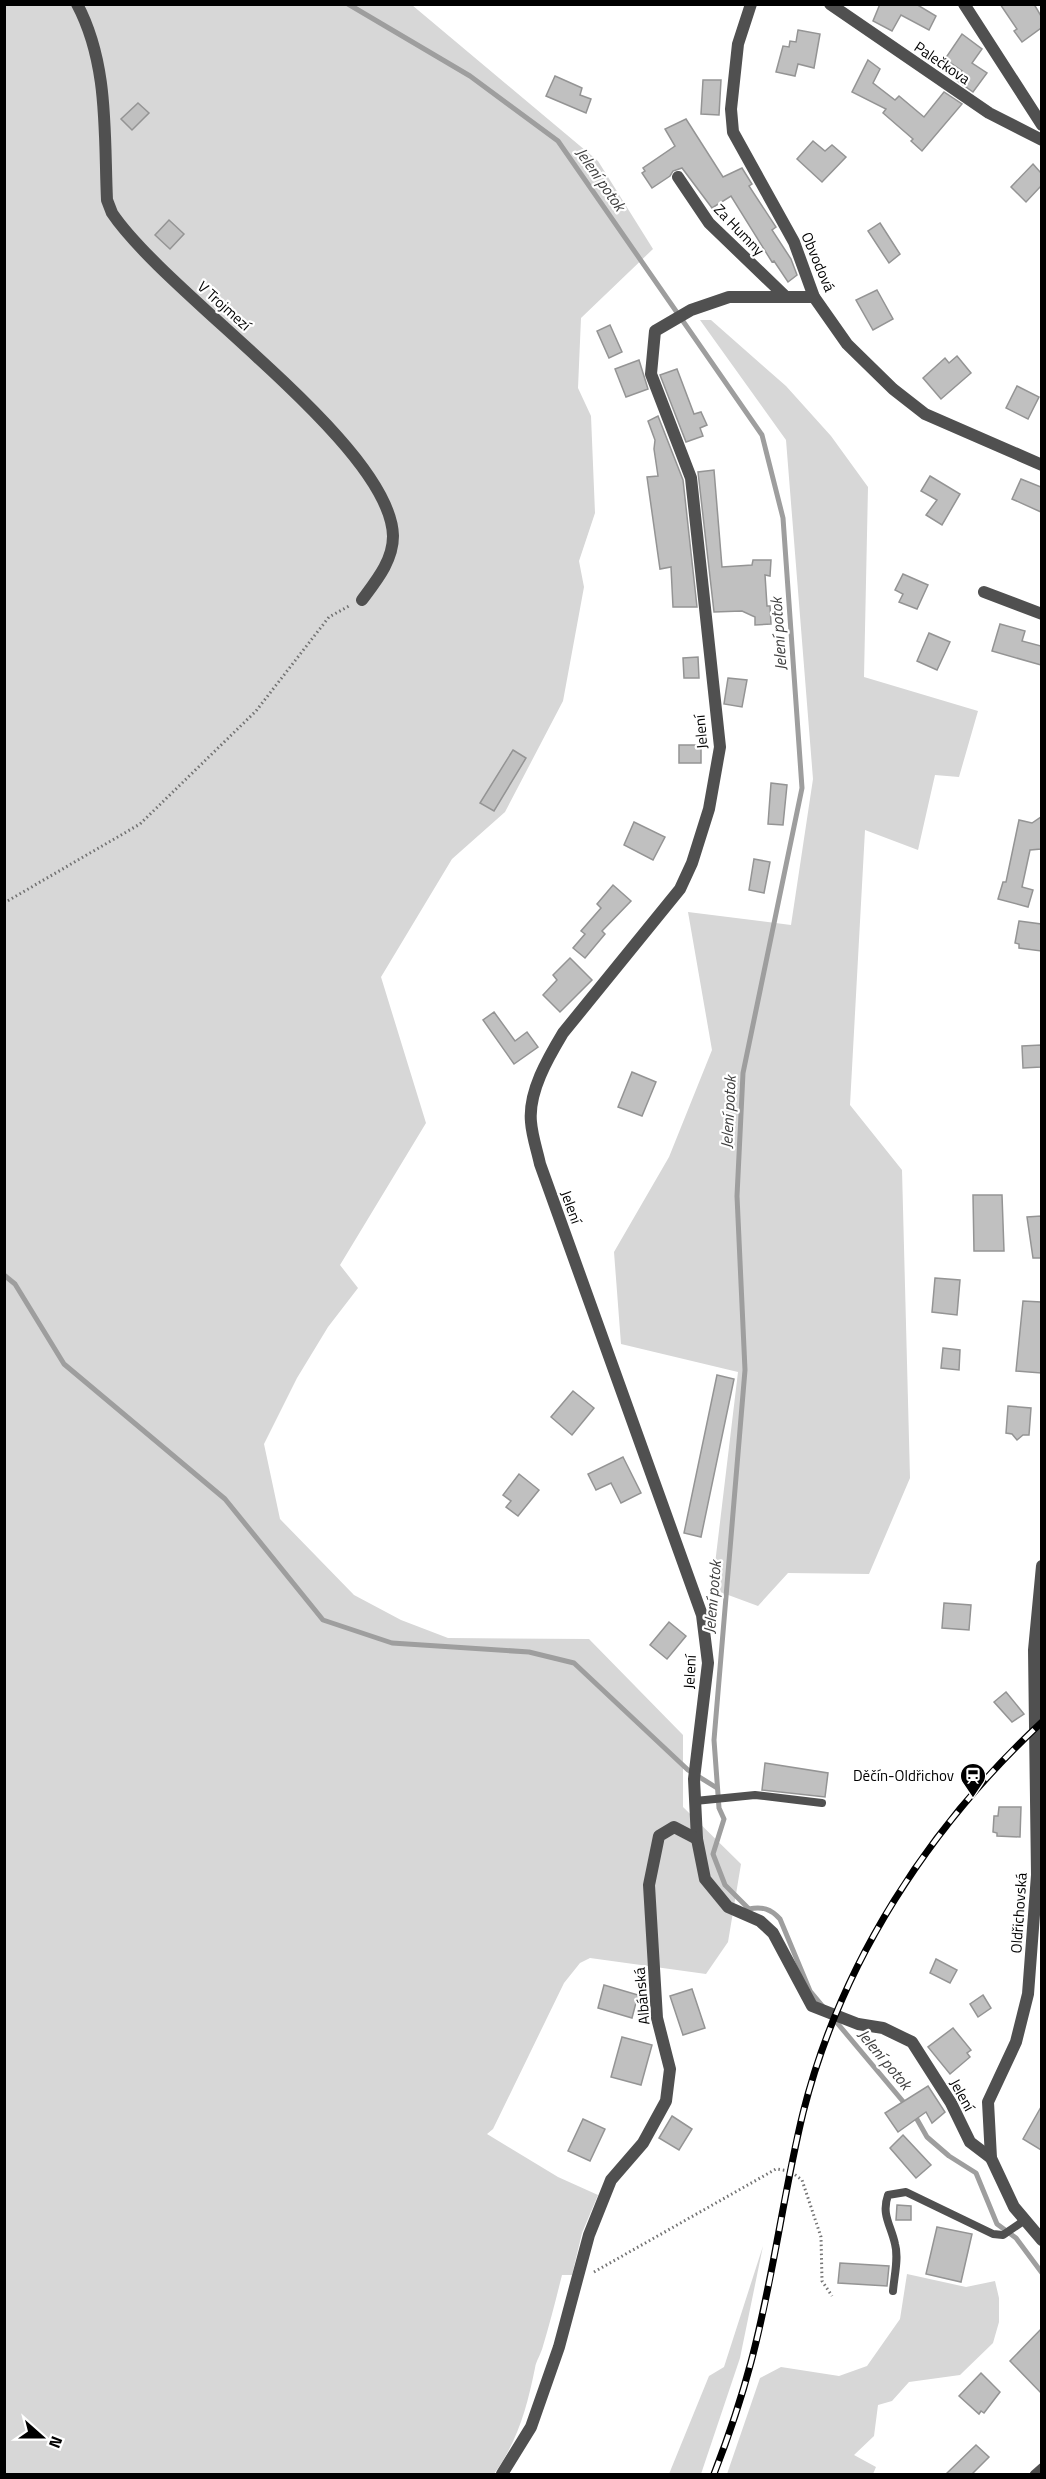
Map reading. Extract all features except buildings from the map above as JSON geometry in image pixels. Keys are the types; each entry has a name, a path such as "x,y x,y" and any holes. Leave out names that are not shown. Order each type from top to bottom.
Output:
{"street":[{"name":"V Trojmezí","path":"77,4 94,43 100,68 108,200 112,213 176,282 252,351 328,428 366,471 384,500 392,522 391,552 383,571 362,600"},
{"name":"Obvodová","path":"751,4 738,44 731,109 733,132 794,242 814,297 847,344 893,389 926,414 1041,465"},
{"name":"Palečkova","path":"830,4 989,113 1041,140"},
{"path":"964,4 1041,125"},
{"name":"Za Humny","path":"678,177 709,224 786,297"},
{"name":"Jelení","path":"814,297 729,297 691,310 655,332 651,374 691,478 720,747 706,819 692,863 680,889 563,1033 550,1056 534,1097 530,1120 540,1164 702,1615 708,1663 693,1779 697,1839 705,1880 728,1907 760,1921 773,1933 812,2006 858,2024 883,2028 912,2042 951,2103 970,2142 991,2158"},
{"path":"984,592 1041,614"},
{"name":"Oldřichovská","path":"1041,1566 1034,1650 1039,1874 1028,1994 1016,2042 988,2102 991,2158 1014,2207 1041,2240"},
{"name":"Albánská","path":"576,2282 589,2235 611,2180 643,2143 666,2101 670,2069 657,2018 649,1885 659,1836 674,1827 697,1839"},
{"path":"502,2475 531,2427 559,2347 576,2282"}],"lane":[{"path":"695,1801 755,1796 822,1803"},
{"path":"893,2291 896,2246 885,2219 884,2205 888,2195 906,2192 993,2234 1003,2235 1025,2220"},
{"path":"1034,2475 1041,2467"}],"path":[{"path":"4,903 140,824 256,711 329,616 362,600"},
{"path":"576,2282 776,2169 790,2171 802,2180 821,2237 822,2281 832,2296"}],"shaded area":[{"path":"5,5 412,5 598,161 653,249 581,318 578,388 591,416 595,513 579,561 584,587 563,701 505,812 452,859 381,977 426,1123 340,1265 358,1288 328,1327 297,1378 264,1444 280,1519 354,1595 401,1620 448,1638 589,1639 683,1735 683,1807 741,1864 728,1942 706,1974 590,1958 580,1963 564,1983 493,2129 487,2134 558,2177 598,2195 582,2233 572,2275 562,2275 521,2423 494,2474 5,2474"},
{"path":"700,320 711,320 786,386 831,436 868,487 864,677 978,711 959,777 935,775 918,850 865,830 850,1105 902,1170 910,1478 869,1574 788,1573 758,1606 712,1589 738,1372 621,1344 614,1252 669,1157 712,1050 688,912 791,925 813,779 786,440"},
{"path":"763,2246 740,2358 701,2474 669,2474 709,2376 724,2367"},
{"path":"907,2274 966,2287 995,2281 999,2298 999,2322 993,2343 960,2375 909,2382 892,2401 878,2405 874,2436 854,2455 876,2467 873,2474 727,2474 760,2378 781,2367 839,2376 867,2366 900,2319"}],"waterway":[{"name":"Jelení potok","path":"348,4 470,76 558,141 762,435 783,518 802,788 743,1073 737,1196 745,1370 714,1740 719,1808 724,1819 713,1854 725,1885 749,1909 766,1909 780,1919 810,1991 825,2009"},
{"path":"4,1275 15,1284 64,1364 225,1499 323,1620 392,1643 529,1652 574,1663 688,1770 717,1788"},
{"name":"Jelení potok","path":"833,2018 906,2105"},
{"name":"Jelení potok","path":"914,2114 927,2137 949,2156 976,2173 997,2224 1016,2238 1042,2273"}],"railway":[{"path":"714,2474 739,2405 759,2331 803,2113 840,2003 894,1900 927,1852 962,1806 1042,1722"}],"place":[{"name":"Děčín-Oldřichov","path":"973,1799"}]}
